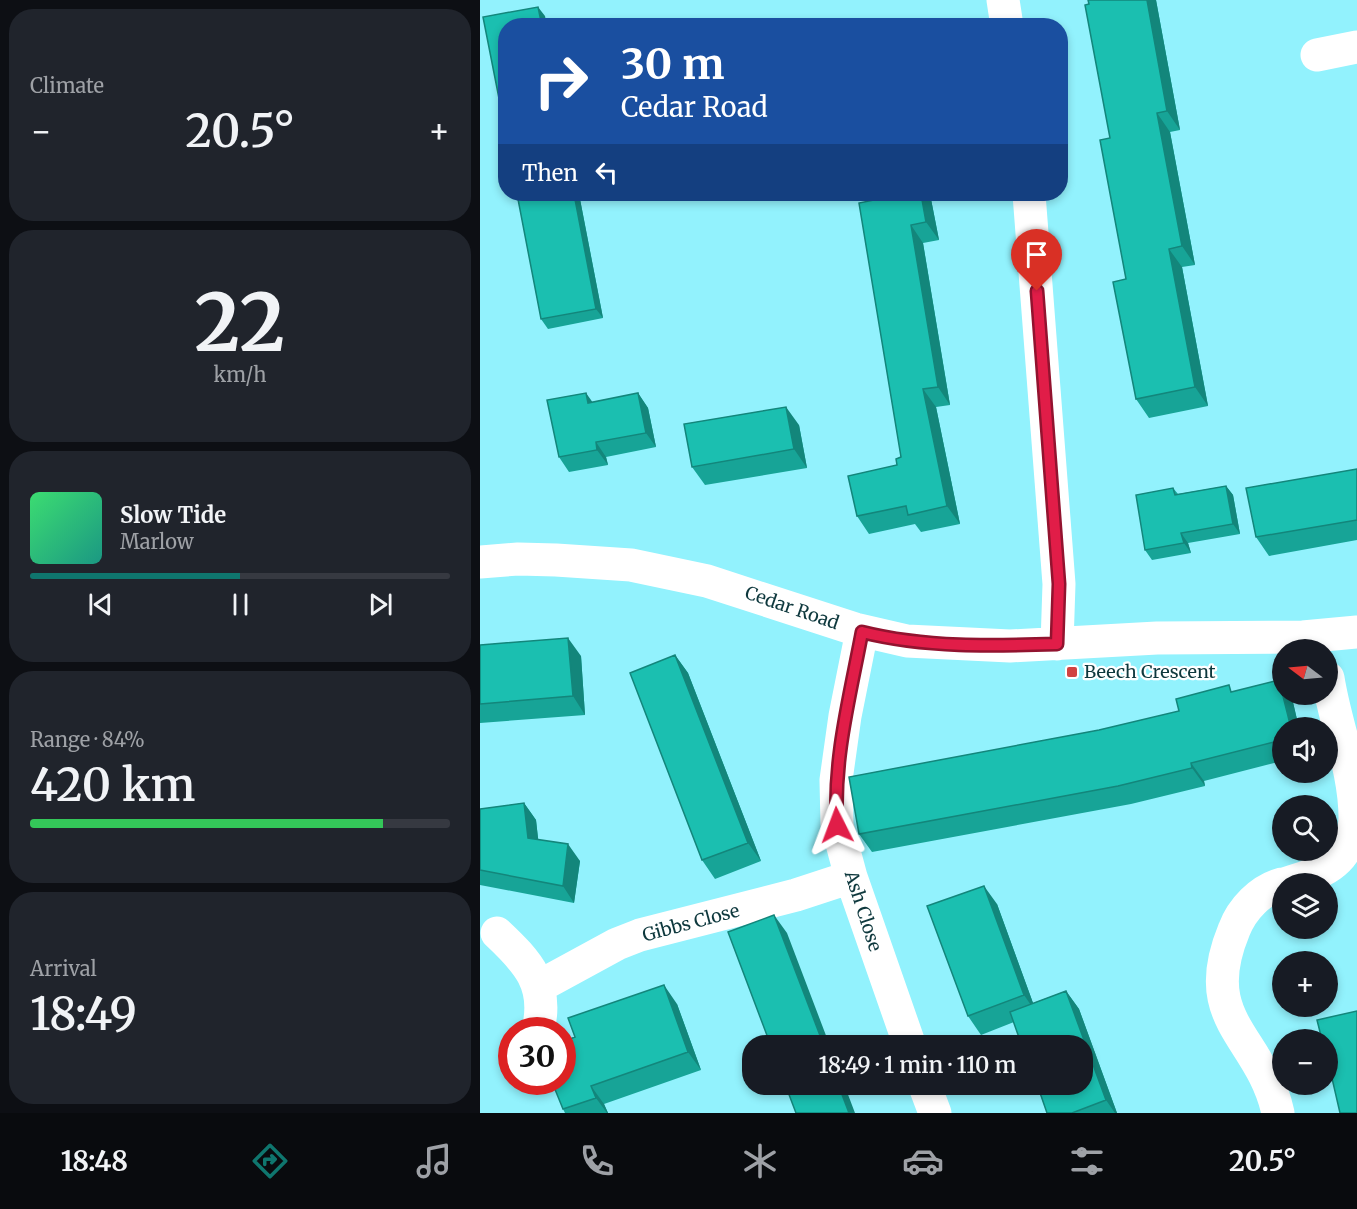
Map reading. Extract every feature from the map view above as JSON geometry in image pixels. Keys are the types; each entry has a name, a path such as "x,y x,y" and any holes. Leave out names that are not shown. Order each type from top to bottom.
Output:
{"street":[{"path":"1003,0 1006,18"},
{"path":"1317,55 1357,48"},
{"path":"1030,201 1059,584 1057,644"},
{"name":"Cedar Road","path":"480,555 631,565 707,581 862,632 907,641 1010,646 1157,639 1303,637 1311,639"},
{"name":"Ash Close","path":"862,632 845,716 836,780 837,825 851,877 906,1035"},
{"name":"Cedar Road","path":"1332,639 1357,632"},
{"path":"1317,873 1333,865 1347,846 1356,820 1353,787 1334,705"},
{"name":"Gibbs Close","path":"538,987 617,944 640,935 796,896 851,877"},
{"path":"1272,889 1261,894 1250,904 1237,921 1223,961 1222,981 1224,1002 1231,1021 1265,1074 1278,1113"},
{"path":"497,933 523,958 536,980 542,1005 540,1017"},
{"path":"928,1095 934,1113"}],"building":[{"path":"1088,0 1147,0 1167,111 1157,113 1182,246 1169,249 1195,387 1136,399 1113,282 1126,279 1100,140 1110,138 1085,5 1089,4"},
{"path":"538,7 540,18 498,18 498,93 483,17"},
{"path":"518,201 575,201 596,309 541,319"},
{"path":"922,201 926,222 911,225 938,387 923,389 947,506 908,515 906,506 857,516 848,476 897,465 896,459 901,457 859,203"},
{"path":"586,393 588,403 638,393 646,433 596,442 597,450 559,457 547,400"},
{"path":"786,407 794,449 692,467 684,424"},
{"path":"1357,469 1357,520 1256,537 1246,488"},
{"path":"1226,486 1233,524 1181,533 1184,543 1145,550 1136,495 1173,488 1175,495"},
{"path":"568,638 573,696 480,704 480,645"},
{"path":"675,655 748,843 702,860 630,673"},
{"path":"1272,682 1272,705 1285,705 1288,717 1272,717 1272,743 1191,763 1192,768 1118,786 859,834 849,777 1099,730 1179,711 1176,699 1229,685 1231,692"},
{"path":"524,803 528,838 568,844 563,886 480,870 480,809"},
{"path":"984,886 1024,995 968,1016 927,906"},
{"path":"774,915 820,1035 767,1035 728,932"},
{"path":"664,985 688,1052 591,1086 596,1098 563,1109 557,1095 576,1095 576,1017 571,1017"},
{"path":"1066,991 1082,1035 1018,1035 1010,1012"},
{"path":"1357,1011 1357,1113 1340,1113 1336,1095 1338,1095 1338,1029 1319,1029 1317,1020"},
{"path":"1093,1065 1106,1100 1072,1113 1047,1113 1041,1095 1093,1095"},
{"path":"789,1095 842,1095 849,1113 796,1113"}],"place":[{"name":"Beech Crescent","path":"1072,672"}],"route":[{"path":"837,825 836,780 845,716 862,632 907,641 938,643 1010,646 1057,644 1059,584 1037,291"}]}
